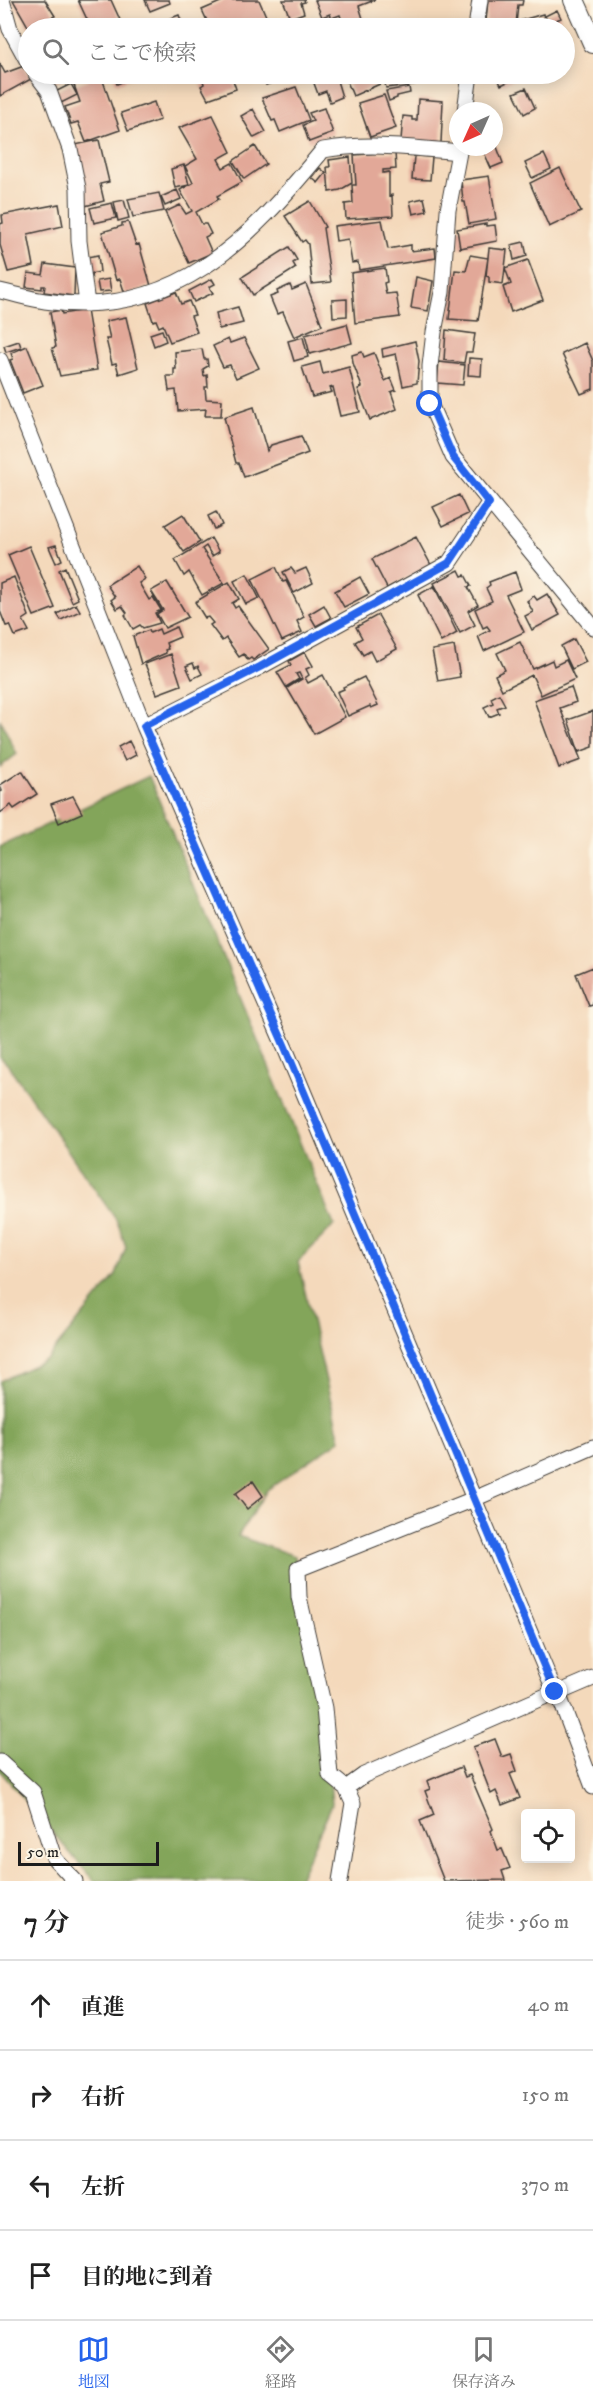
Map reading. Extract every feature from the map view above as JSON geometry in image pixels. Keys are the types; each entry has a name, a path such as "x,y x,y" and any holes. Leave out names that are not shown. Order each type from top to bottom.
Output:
{"street":[{"path":"2,0 10,29 18,44"},
{"path":"477,18 480,0"},
{"path":"574,0 593,43"},
{"path":"44,84 49,91 70,149 78,188 79,241 87,304"},
{"path":"466,102 469,84"},
{"path":"0,291 45,301 87,304 134,299 175,284 210,265 285,196 323,150 379,145 449,149"},
{"path":"458,156 447,210 448,226 442,291 434,332 430,394 437,422 453,457 593,627"},
{"path":"0,360 144,726 285,1047 557,1693 593,1787"},
{"path":"144,726 260,667 449,563 489,503"},
{"path":"340,1881 353,1803 346,1788 330,1775 324,1708 299,1597 298,1569 593,1447"},
{"path":"346,1788 364,1775 593,1678"},
{"path":"0,1762 33,1792 54,1858 75,1881"}],"green space":[{"path":"0,719 17,754 0,767"},
{"path":"149,776 334,1225 298,1262 340,1440 267,1490 238,1536 295,1556 325,1712 332,1804 298,1881 94,1881 0,1771 0,1381 47,1359 116,1275 126,1247 117,1221 8,1065 0,1057 0,847"}],"building":[{"path":"13,0 45,0 55,16 50,18 23,18"},
{"path":"78,0 111,0 119,18 86,18"},
{"path":"145,0 169,0 170,3 150,11"},
{"path":"225,0 259,0 267,18 206,18 202,10"},
{"path":"283,0 304,0 305,2 301,3 304,13 290,18"},
{"path":"315,0 375,0 359,6 363,18 341,18 340,15 332,18 330,14 322,17"},
{"path":"488,0 523,0 522,5 518,5 517,18 486,18"},
{"path":"557,10 561,18 546,18 545,16"},
{"path":"543,14 544,18 529,18"},
{"path":"0,64 5,73 18,68 18,84 22,84 0,96"},
{"path":"71,84 77,95 61,103 55,92"},
{"path":"104,84 120,130 86,142 78,122 71,124 65,107 80,102 74,85"},
{"path":"204,84 234,84 236,89 208,99 201,86"},
{"path":"314,84 338,84 342,97 330,102 326,91 318,94"},
{"path":"348,84 380,84 353,96"},
{"path":"385,84 418,84 386,88"},
{"path":"296,87 309,120 280,132 275,120 272,121 262,98"},
{"path":"409,87 410,93 397,96 389,101 386,91"},
{"path":"526,88 535,108 524,114 514,93"},
{"path":"384,95 396,128 370,137 358,103"},
{"path":"418,99 443,101 441,143 401,140 403,116 417,120"},
{"path":"154,102 160,120 128,131 121,113"},
{"path":"324,108 333,133 309,142 303,125 313,121 309,113"},
{"path":"253,109 266,132 254,138 241,116"},
{"path":"213,115 231,152 218,159 223,168 232,163 242,182 217,196 219,199 196,212 202,224 206,224 211,234 205,237 212,253 189,263 165,212 180,205 186,214 192,211 180,190 193,183 185,166 197,159 179,128"},
{"path":"99,140 109,182 100,184 104,201 85,206 75,145"},
{"path":"255,146 266,164 244,179 233,161"},
{"path":"395,152 396,169 383,170 383,173 389,172 389,196 392,195 393,216 346,219 345,204 353,203 352,185 356,185 354,155"},
{"path":"544,154 551,169 532,178 525,163"},
{"path":"414,156 432,157 430,180 412,179"},
{"path":"486,156 500,156 503,163 491,168"},
{"path":"350,157 352,183 340,190 329,192 327,167 330,167 329,160"},
{"path":"184,165 189,185 175,188 171,169"},
{"path":"320,168 326,173 318,183 312,178"},
{"path":"560,168 581,212 549,227 530,183"},
{"path":"489,176 496,219 469,224 465,202 463,202 461,180"},
{"path":"177,190 181,199 165,206 161,197"},
{"path":"159,193 164,211 133,217 128,199"},
{"path":"424,198 427,211 413,214 410,201"},
{"path":"124,200 129,218 118,221 114,202"},
{"path":"310,201 325,227 323,228 331,282 312,284 308,244 305,240 302,242 285,216"},
{"path":"112,203 116,218 94,223 90,208"},
{"path":"59,204 63,226 28,234 34,266 8,272 0,245 2,215"},
{"path":"382,220 388,249 411,245 411,251 435,248 436,258 359,270 358,262 352,263 348,239 336,241 334,226"},
{"path":"128,222 136,245 139,244 151,286 125,294 120,279 116,280 102,232"},
{"path":"486,224 486,226 495,225 497,241 460,248 457,229"},
{"path":"524,242 527,256 514,260 511,245"},
{"path":"289,247 297,260 293,263 296,268 253,295 242,277"},
{"path":"489,248 507,250 503,284 489,282 489,277 486,276"},
{"path":"98,255 100,272 90,274 87,257"},
{"path":"470,255 488,258 478,321 449,319 455,270 466,271"},
{"path":"528,260 543,300 511,312 503,287 511,284 505,268"},
{"path":"45,264 75,268 74,296 44,292 45,286 42,286 42,289 26,287 28,273 43,275"},
{"path":"385,268 386,294 396,293 400,317 355,323 351,273"},
{"path":"416,277 433,281 428,311 411,308"},
{"path":"109,279 111,291 99,292 97,281"},
{"path":"212,279 215,284 209,287 213,293 194,302 189,291"},
{"path":"306,284 322,325 294,337 283,312 277,314 270,297 290,285 292,290"},
{"path":"176,292 181,304 189,301 195,315 191,316 197,332 170,342 163,325 159,327 156,320 153,321 147,303"},
{"path":"347,299 347,316 333,317 332,300"},
{"path":"238,307 243,323 219,329 216,313"},
{"path":"61,310 62,314 87,310 97,370 60,376 52,348 56,347 50,312"},
{"path":"126,317 138,368 119,374 116,363 112,364 106,339 110,339 106,321"},
{"path":"347,324 352,343 310,354 305,335"},
{"path":"162,330 166,341 154,346 150,334"},
{"path":"446,330 475,334 472,352 466,352 464,363 444,360"},
{"path":"303,337 308,357 294,361 288,341"},
{"path":"244,338 259,368 236,378 230,365 223,367 213,346 228,339 230,343"},
{"path":"19,341 21,347 6,352 4,346"},
{"path":"415,341 419,361 417,383 403,386 396,354 383,357 382,349"},
{"path":"585,343 593,361 593,389 581,394 562,354"},
{"path":"27,346 43,385 23,393 10,360 13,359 11,353"},
{"path":"202,349 208,366 203,369 204,376 207,375 206,399 222,400 221,416 205,416 206,409 178,411 176,390 169,391 167,376 174,376 175,352"},
{"path":"362,352 364,357 374,353 385,381 391,378 396,390 391,392 397,409 370,420 358,389 362,387 352,355"},
{"path":"469,358 482,359 481,376 468,375"},
{"path":"320,362 323,374 349,367 360,412 340,416 333,387 330,388 332,392 312,397 302,367"},
{"path":"439,362 465,365 463,385 437,383"},
{"path":"254,407 267,451 271,445 301,436 308,453 244,477 239,463 236,463 224,417"},
{"path":"459,495 468,514 443,526 433,507"},
{"path":"216,512 222,525 214,529 208,516"},
{"path":"183,514 200,542 184,552 165,525"},
{"path":"416,537 431,565 387,588 372,559"},
{"path":"211,538 219,552 212,556 206,546 202,549 224,583 202,595 189,572 184,576 175,560"},
{"path":"56,545 62,560 56,563 49,547"},
{"path":"29,546 55,608 34,616 8,555"},
{"path":"137,566 145,579 139,583 149,600 153,597 161,610 155,613 160,623 143,628 140,625 133,629 122,606 117,609 111,600 115,597 107,585"},
{"path":"65,567 78,599 72,602 59,570"},
{"path":"276,567 283,582 286,581 304,617 297,621 302,632 282,641 252,579"},
{"path":"291,568 295,573 306,568 313,583 294,593 283,572"},
{"path":"459,570 471,586 468,587 478,605 468,611 475,625 460,633 434,583"},
{"path":"515,572 521,589 506,595 524,632 484,651 478,636 490,630 487,626 483,628 475,609 492,601 486,588 490,585 489,582"},
{"path":"247,574 259,598 246,604 234,581"},
{"path":"14,577 29,616 23,620 29,631 15,636 10,625 6,626 0,611 0,583"},
{"path":"360,577 369,594 344,607 335,591"},
{"path":"167,582 188,617 165,628 157,614 163,610 151,591"},
{"path":"229,582 239,599 232,603 235,608 238,606 269,649 253,660 251,658 248,660 244,654 239,657 226,638 222,641 210,625 213,623 208,617 205,618 195,602"},
{"path":"434,586 457,633 441,642 418,595"},
{"path":"547,594 560,615 532,630 525,616 533,612 527,601 534,596 537,600"},
{"path":"76,604 80,611 61,620 57,614"},
{"path":"324,605 331,618 316,626 309,614"},
{"path":"378,615 397,649 375,661 370,651 363,655 355,642 362,638 356,627"},
{"path":"176,627 180,637 166,643 168,649 165,650 166,653 141,664 133,636 159,629 161,634"},
{"path":"574,639 586,662 572,669 561,646"},
{"path":"520,642 533,669 552,660 554,666 566,660 575,679 541,695 532,675 502,690 495,675 505,670 497,653"},
{"path":"454,646 460,677 438,681 432,650"},
{"path":"305,652 313,666 306,669 309,675 305,678 308,683 323,675 345,717 314,734 287,688 302,679 299,673 296,674 299,679 286,687 277,672 291,665 289,661"},
{"path":"171,654 181,685 157,694 145,664"},
{"path":"193,663 195,668 198,666 202,674 192,679 186,666"},
{"path":"364,677 378,705 371,708 370,706 348,716 337,692"},
{"path":"571,687 576,702 560,708 581,760 559,768 534,700"},
{"path":"499,694 505,705 497,708 499,713 489,717 484,707 493,703 491,698"},
{"path":"593,711 593,747 579,752 568,720"},
{"path":"129,741 136,755 125,761 118,747"},
{"path":"22,771 37,794 14,809 11,805 0,813 0,792 2,791 0,785"},
{"path":"73,796 82,813 59,823 51,804"},
{"path":"593,967 593,1005 589,1006 576,974"},
{"path":"253,1481 263,1496 247,1509 235,1494"},
{"path":"495,1739 502,1757 511,1754 517,1771 510,1774 520,1798 502,1805 496,1791 491,1794 473,1747"},
{"path":"461,1767 465,1777 470,1775 493,1829 491,1831 498,1850 502,1849 510,1868 502,1871 505,1880 444,1881 420,1821 434,1815 425,1791 430,1789 427,1781"}],"route":[{"path":"430,404 453,457 489,503 449,563 387,595 260,667 144,726 285,1047 555,1692"}]}
